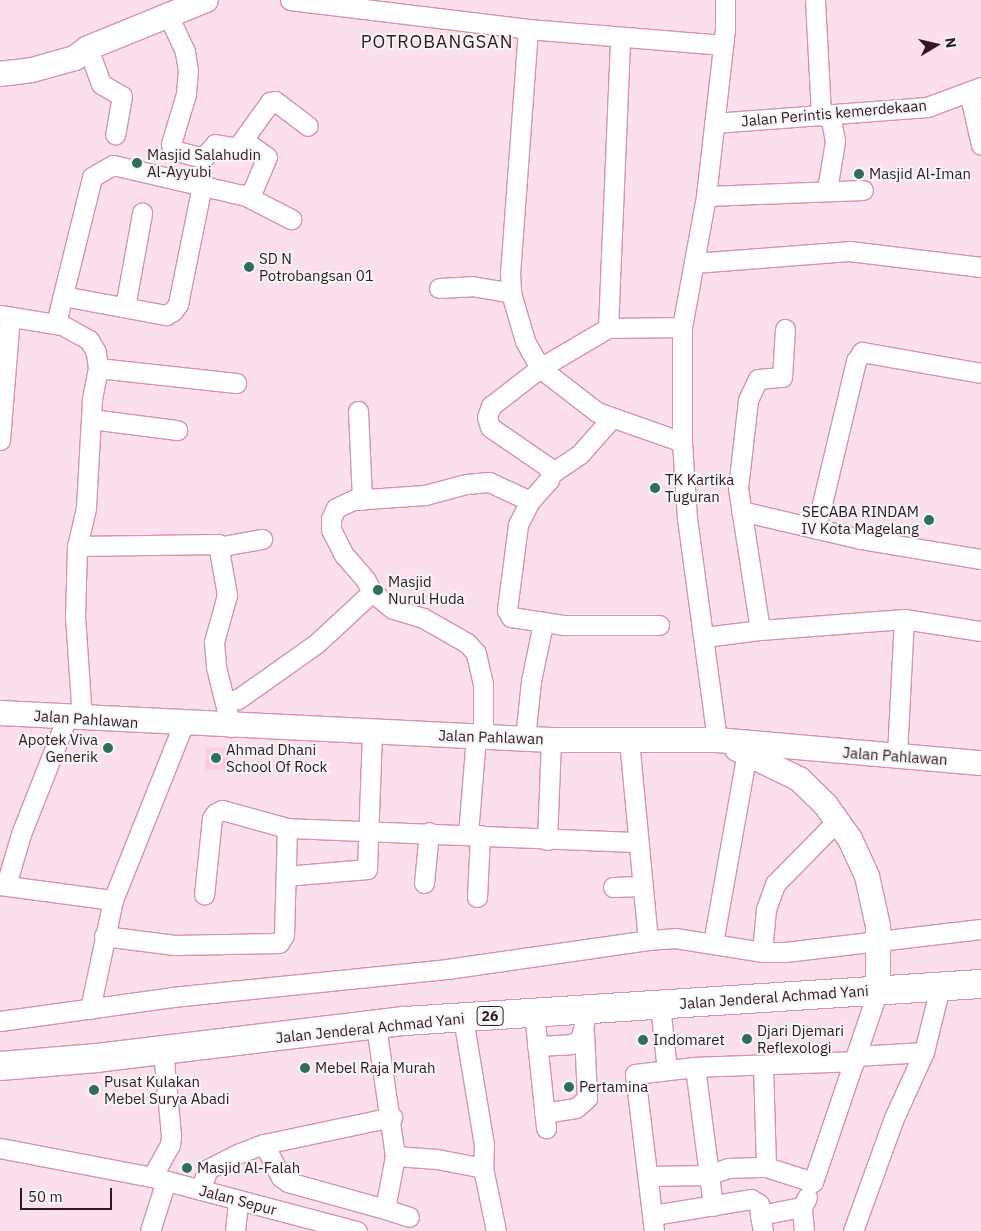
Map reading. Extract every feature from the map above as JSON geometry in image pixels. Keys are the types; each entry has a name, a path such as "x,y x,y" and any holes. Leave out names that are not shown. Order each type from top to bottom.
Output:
{"highway":[{"name":"Jalan Jenderal Achmad Yani","path":"0,1066 163,1051 376,1025 534,1013 584,1021 660,1004 981,984"}],"main road":[{"path":"0,74 56,64 74,58 91,57 172,23 206,0"},
{"name":"Jalan Pahlawan","path":"0,714 551,740 717,740 812,750 897,755 981,763"},
{"path":"717,740 799,779 826,804 850,839 866,876 880,940 878,990"},
{"path":"799,779 797,768 801,756 812,750"}],"street":[{"path":"290,0 528,29 723,46"},
{"path":"717,740 687,519 682,442 682,327 706,196 723,46 725,0"},
{"path":"814,0 826,116 835,141 827,190"},
{"path":"172,23 185,52 188,70 186,94 171,147 173,150 203,158 215,144 235,149 270,102 275,101 308,126"},
{"path":"528,29 511,293 525,341 540,368 558,384 611,419 682,442"},
{"path":"608,328 620,38"},
{"path":"91,57 101,84 122,96 115,134"},
{"path":"975,90 981,145"},
{"name":"Jalan Perintis kemerdekaan","path":"714,123 927,107 975,90"},
{"path":"243,140 267,156 252,192 246,196"},
{"path":"56,323 88,188 92,177 101,169 113,164 246,196 292,219"},
{"path":"63,296 166,315 178,304 202,185"},
{"path":"706,196 863,190"},
{"path":"124,307 142,213"},
{"path":"694,263 849,251 981,267"},
{"path":"439,288 472,286 511,293"},
{"path":"0,440 5,316 56,323 89,340 96,352 98,368 91,419 86,508 77,546 74,718 21,834 3,885 113,900"},
{"path":"552,473 546,465 487,423 490,406 540,368 608,328 682,327"},
{"path":"760,630 738,488 748,400 758,379 782,377 785,329"},
{"path":"816,529 858,356 870,352 981,373"},
{"path":"98,368 236,382"},
{"path":"358,411 362,500"},
{"path":"91,419 177,430"},
{"path":"611,419 580,454 552,473 521,513 508,610 511,618 543,623 659,625"},
{"path":"477,897 474,835 483,684 476,653 467,643 423,618 394,609 372,592 365,579 344,555 331,529 331,519 336,508 362,500 425,495 466,484 489,482 530,501"},
{"path":"741,511 816,529 981,559"},
{"path":"217,547 262,539"},
{"path":"77,546 218,544 226,595 214,642 231,726"},
{"path":"225,702 246,693 317,643 372,592"},
{"path":"704,637 760,630 904,619 981,631"},
{"path":"897,755 904,619"},
{"path":"525,739 543,623"},
{"path":"90,1009 113,900 183,724"},
{"path":"286,876 367,869 372,732"},
{"path":"547,840 551,740"},
{"path":"629,740 637,842 647,931"},
{"path":"712,944 747,753"},
{"path":"204,895 212,818 222,810 287,828 429,832 547,840 637,842"},
{"path":"762,952 766,909 775,884 837,821"},
{"path":"104,936 174,945 274,945 284,935 287,828"},
{"path":"424,883 429,832"},
{"path":"613,887 642,886"},
{"path":"0,1021 172,997 447,969 648,940 675,938 762,952 981,929"},
{"path":"853,1231 894,1118 924,1052 940,987"},
{"path":"804,1231 802,1207 814,1182 878,990"},
{"path":"660,1004 667,1070"},
{"path":"534,1013 545,1120 576,1108 587,1098 584,1021"},
{"path":"463,1018 484,1145 483,1168 496,1231"},
{"path":"537,1046 571,1044 580,1040 584,1021"},
{"path":"376,1025 392,1117 395,1156 385,1209"},
{"path":"150,1231 159,1180 171,1135 163,1051"},
{"path":"802,1207 761,1223 758,1204 751,1199 713,1206 654,1223 635,1074 695,1066 763,1065 856,1059 924,1052"},
{"path":"763,1065 766,1167"},
{"path":"695,1066 707,1175 713,1206"},
{"path":"200,1190 212,1165 264,1144 392,1117"},
{"path":"264,1144 281,1177 288,1182 409,1217"},
{"name":"Jalan Sepur","path":"0,1148 159,1180 238,1200 333,1228 357,1231"},
{"path":"395,1156 437,1159 483,1168"},
{"path":"649,1176 707,1175 728,1168 766,1167 814,1182"},
{"path":"235,1231 238,1200"}],"shaded area":[{"name":"Ahmad Dhani School Of Rock","path":"206,747 228,748 227,770 205,769"}],"place":[{"name":"Masjid Salahudin Al-Ayyubi","path":"137,163"},
{"name":"Masjid Al-Iman","path":"859,174"},
{"name":"SD N Potrobangsan 01","path":"249,267"},
{"name":"TK Kartika Tuguran","path":"655,488"},
{"name":"SECABA RINDAM IV Kota Magelang","path":"929,520"},
{"name":"Masjid Nurul Huda","path":"378,590"},
{"name":"Apotek Viva Generik","path":"108,748"},
{"name":"Ahmad Dhani School Of Rock","path":"216,758"},
{"name":"Djari Djemari Reflexologi","path":"747,1039"},
{"name":"Indomaret","path":"643,1040"},
{"name":"Mebel Raja Murah","path":"305,1068"},
{"name":"Pertamina","path":"569,1087"},
{"name":"Pusat Kulakan Mebel Surya Abadi","path":"94,1090"},
{"name":"Masjid Al-Falah","path":"187,1168"}],"district":[{"name":"POTROBANGSAN","path":"437,42"}]}
